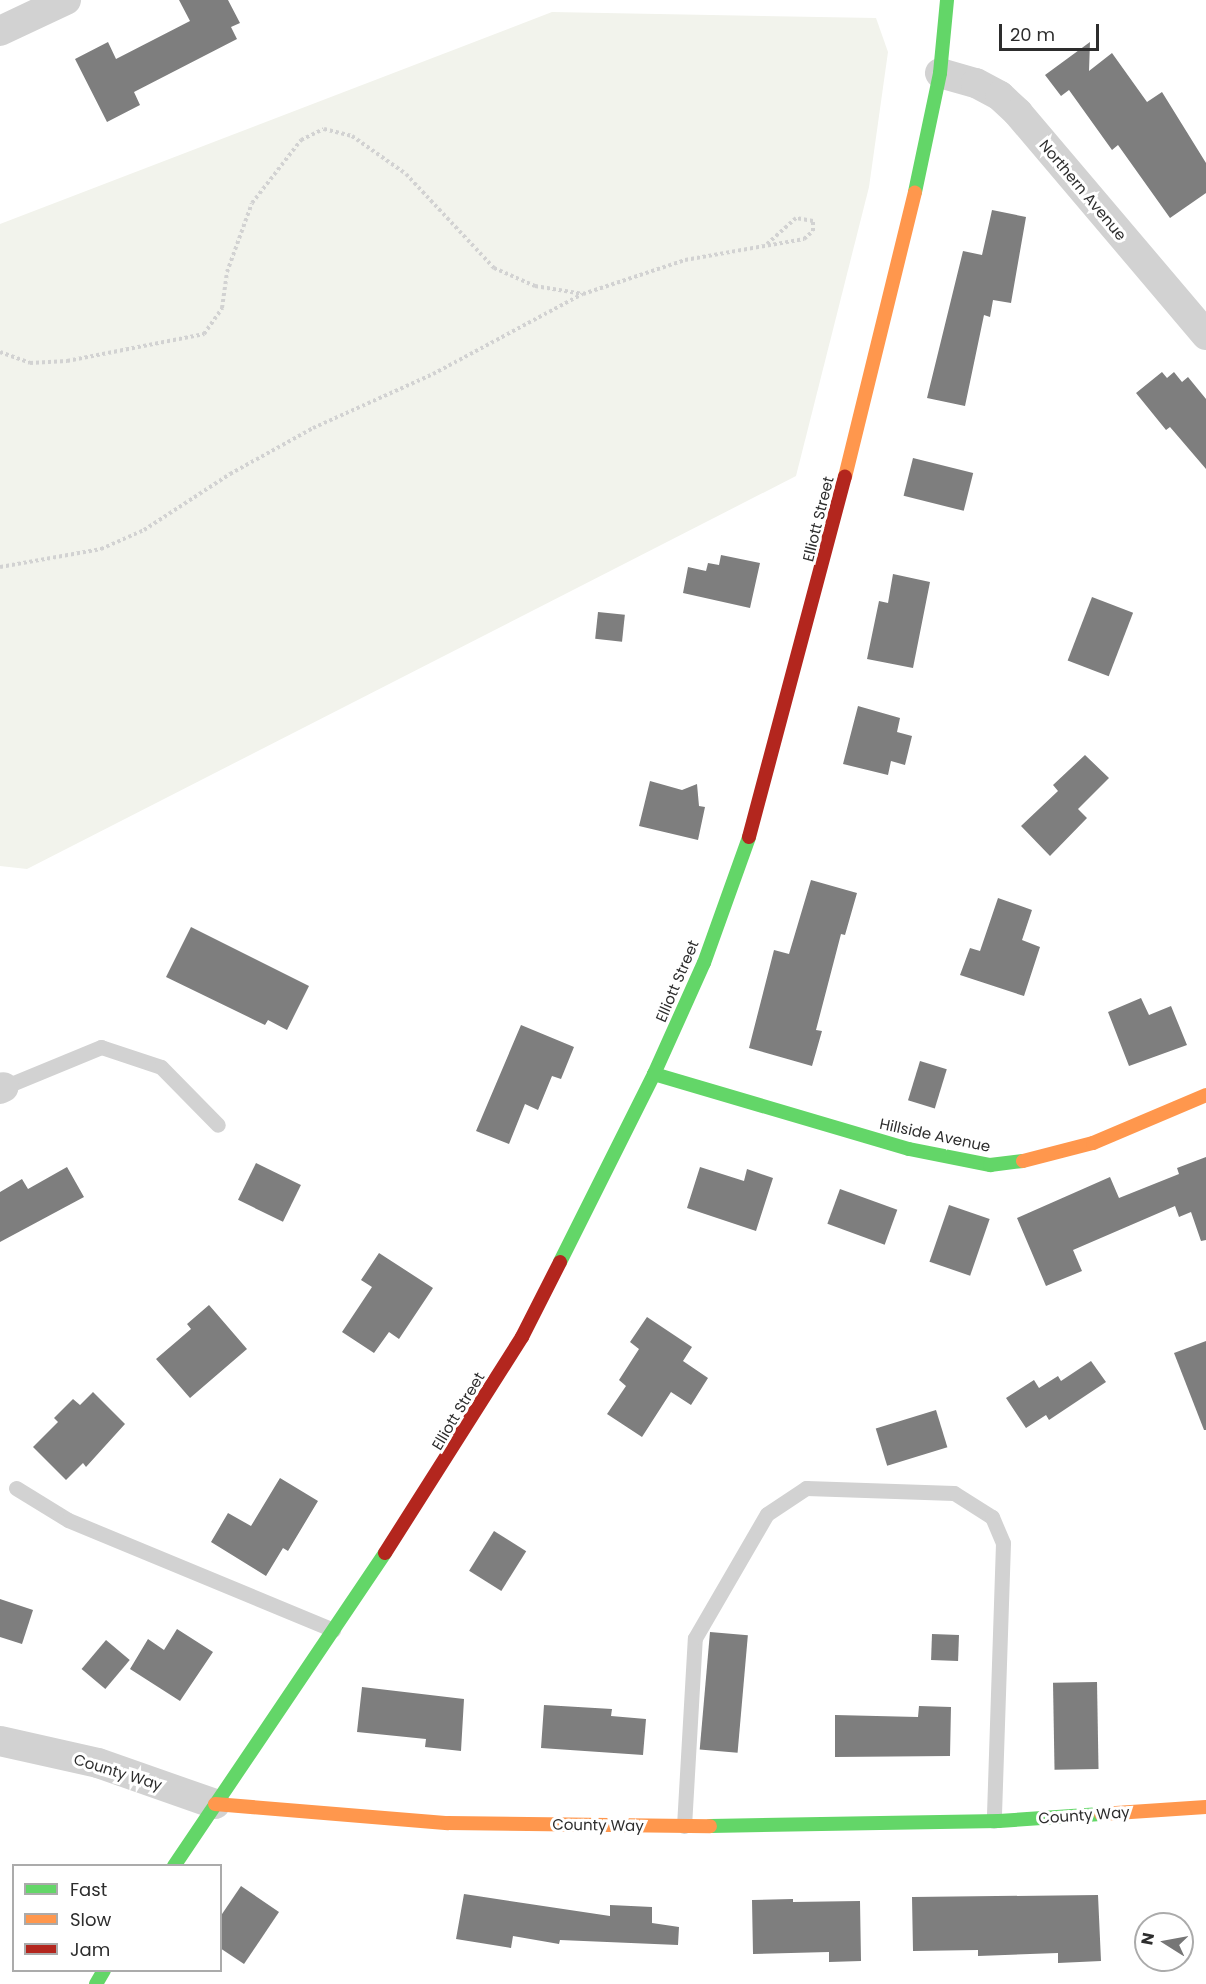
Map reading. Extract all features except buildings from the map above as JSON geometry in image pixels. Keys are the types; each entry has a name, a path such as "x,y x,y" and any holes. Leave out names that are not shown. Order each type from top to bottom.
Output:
{"main road":[{"name":"Elliott Street","path":"175,1864 435,1479 522,1337 654,1074 704,963 761,804 822,572 940,73 948,0"},
{"name":"Hillside Avenue","path":"654,1074 909,1149 990,1165 1035,1160 1093,1143 1206,1095"},
{"name":"County Way","path":"215,1804 448,1823 684,1826 994,1821 1206,1807"}],"street":[{"path":"0,31 66,0"},
{"name":"Northern Avenue","path":"940,73 975,83 1000,96 1018,112 1206,335"},
{"name":"County Way","path":"0,1741 98,1763 215,1804"}],"lane":[{"path":"2,1088 101,1047 161,1067 218,1125"},
{"path":"16,1488 68,1520 333,1630"},
{"path":"684,1826 695,1638 767,1514 807,1488 954,1493 992,1517 1003,1543 994,1821"}],"path":[{"path":"0,352 30,363 67,361 204,334 222,308 227,272 252,203 301,140 324,129 352,136 406,174 494,268 535,286 583,294"},
{"path":"0,567 101,549 144,530 230,474 313,428 433,374 583,294 685,260 804,239 813,231 813,221 796,218 766,244"}],"shaded area":[{"path":"552,12 876,18 888,52 869,187 796,476 27,869 0,866 0,224"}],"traffic: fast":[{"path":"915,192 940,73 947,0"},
{"path":"560,1262 654,1074 704,963 749,837"},
{"path":"654,1074 909,1149 990,1165 1023,1161"},
{"path":"175,1864 385,1553"},
{"path":"710,1826 999,1821 1101,1814"},
{"path":"96,1984 103,1972"}],"traffic: slow":[{"path":"845,477 915,192"},
{"path":"1023,1161 1093,1143 1206,1095"},
{"path":"215,1804 448,1823 710,1826"},
{"path":"1101,1814 1206,1807"}],"traffic: jam":[{"path":"749,837 845,477"},
{"path":"385,1553 522,1337 560,1262"}]}
